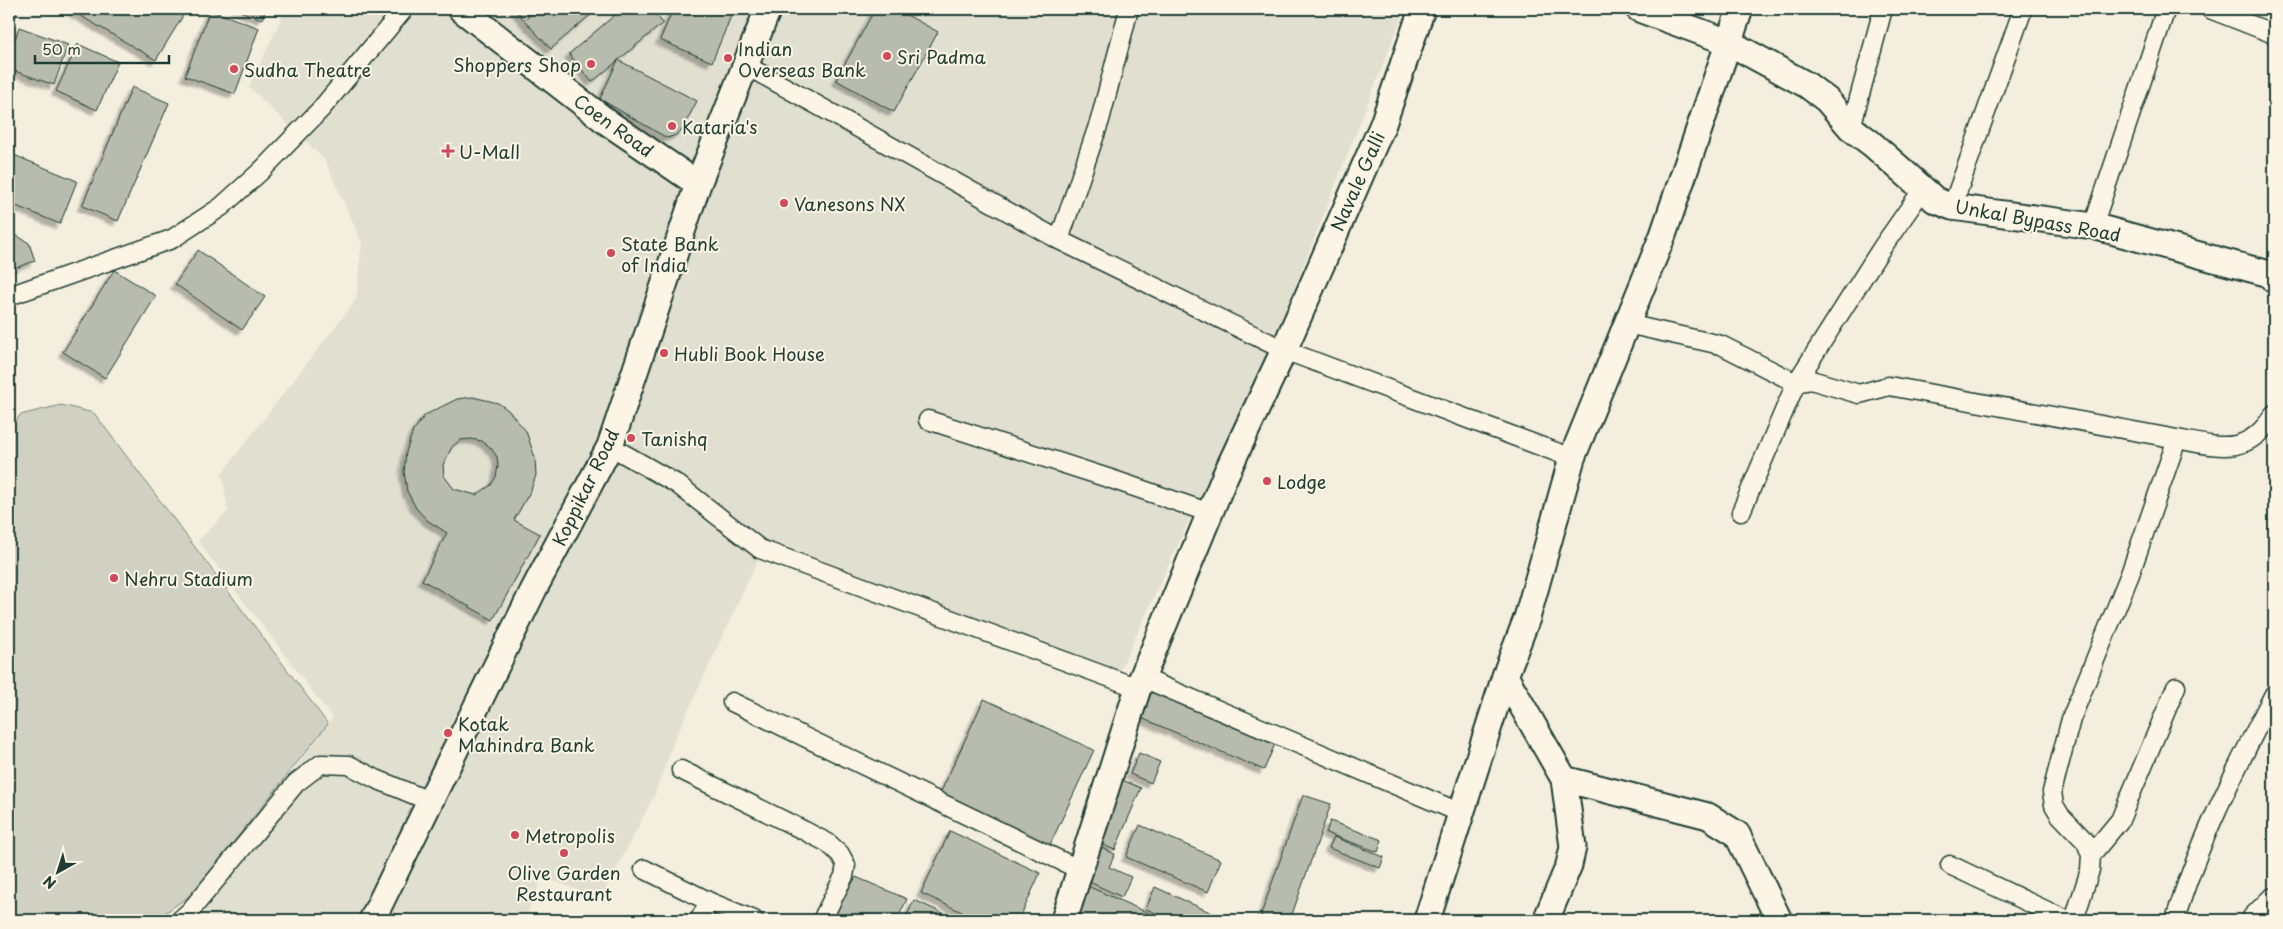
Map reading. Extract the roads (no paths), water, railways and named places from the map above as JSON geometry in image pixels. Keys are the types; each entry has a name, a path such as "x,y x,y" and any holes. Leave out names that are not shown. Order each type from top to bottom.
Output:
{"main road":[{"path":"2256,920 2274,902"}],"street":[{"path":"9,296 172,239 221,207 261,170 321,109 404,9"},
{"name":"Coen Road","path":"461,9 607,122 698,184"},
{"name":"Koppikar Road","path":"372,920 534,589 610,446 698,184 747,66 768,9"},
{"path":"1058,240 1100,120 1129,9"},
{"name":"Navale Galli","path":"1064,920 1140,683 1210,513 1383,124 1422,9"},
{"name":"Unkal Bypass Road","path":"1639,9 1728,42 1807,85 1826,100 1851,128 1936,200 1952,207 2093,226 2274,276"},
{"path":"1427,920 1505,676 1527,618 1572,458 1663,235 1740,9"},
{"path":"1851,128 1883,9"},
{"path":"1952,207 2023,9"},
{"path":"2093,226 2166,9"},
{"path":"2210,9 2274,34"},
{"path":"747,66 1058,240 1284,350 1572,458"},
{"path":"1741,512 1796,383 1880,249 1923,189"},
{"path":"1627,324 1721,345 1796,383 1811,380 1859,394 1889,386 2224,448 2247,442 2265,428 2274,414"},
{"path":"928,420 1210,513"},
{"path":"2074,920 2090,870 2091,855 2086,842 2060,815 2054,805 2052,792 2070,719 2130,574 2177,439"},
{"path":"610,446 677,484 760,549 1140,683 1461,813"},
{"path":"1505,676 1564,779 1573,847 1553,918"},
{"path":"2091,855 2120,820 2176,687"},
{"path":"2175,920 2187,879 2274,694"},
{"path":"732,702 1080,870"},
{"path":"180,920 190,911 296,783 321,764 349,765 376,779 429,801"},
{"path":"681,770 828,843 840,854 846,865 844,876 822,920"},
{"path":"1564,779 1708,816 1737,834 1779,920"},
{"path":"1950,864 2066,920"},
{"path":"644,869 710,902 754,920"},
{"path":"699,920 710,902"}],"place":[{"name":"Sri Padma","path":"887,56"},
{"name":"Indian Overseas Bank","path":"728,58"},
{"name":"Shoppers Shop","path":"591,64"},
{"name":"Sudha Theatre","path":"234,69"},
{"name":"Kataria's","path":"672,126"},
{"name":"U-Mall","path":"448,151"},
{"name":"Vanesons NX","path":"784,203"},
{"name":"State Bank of India","path":"611,253"},
{"name":"Hubli Book House","path":"664,353"},
{"name":"Tanishq","path":"631,438"},
{"name":"Lodge","path":"1267,481"},
{"name":"Nehru Stadium","path":"114,578"},
{"name":"Kotak Mahindra Bank","path":"448,733"},
{"name":"Metropolis","path":"515,835"},
{"name":"Olive Garden Restaurant","path":"564,853"}]}
